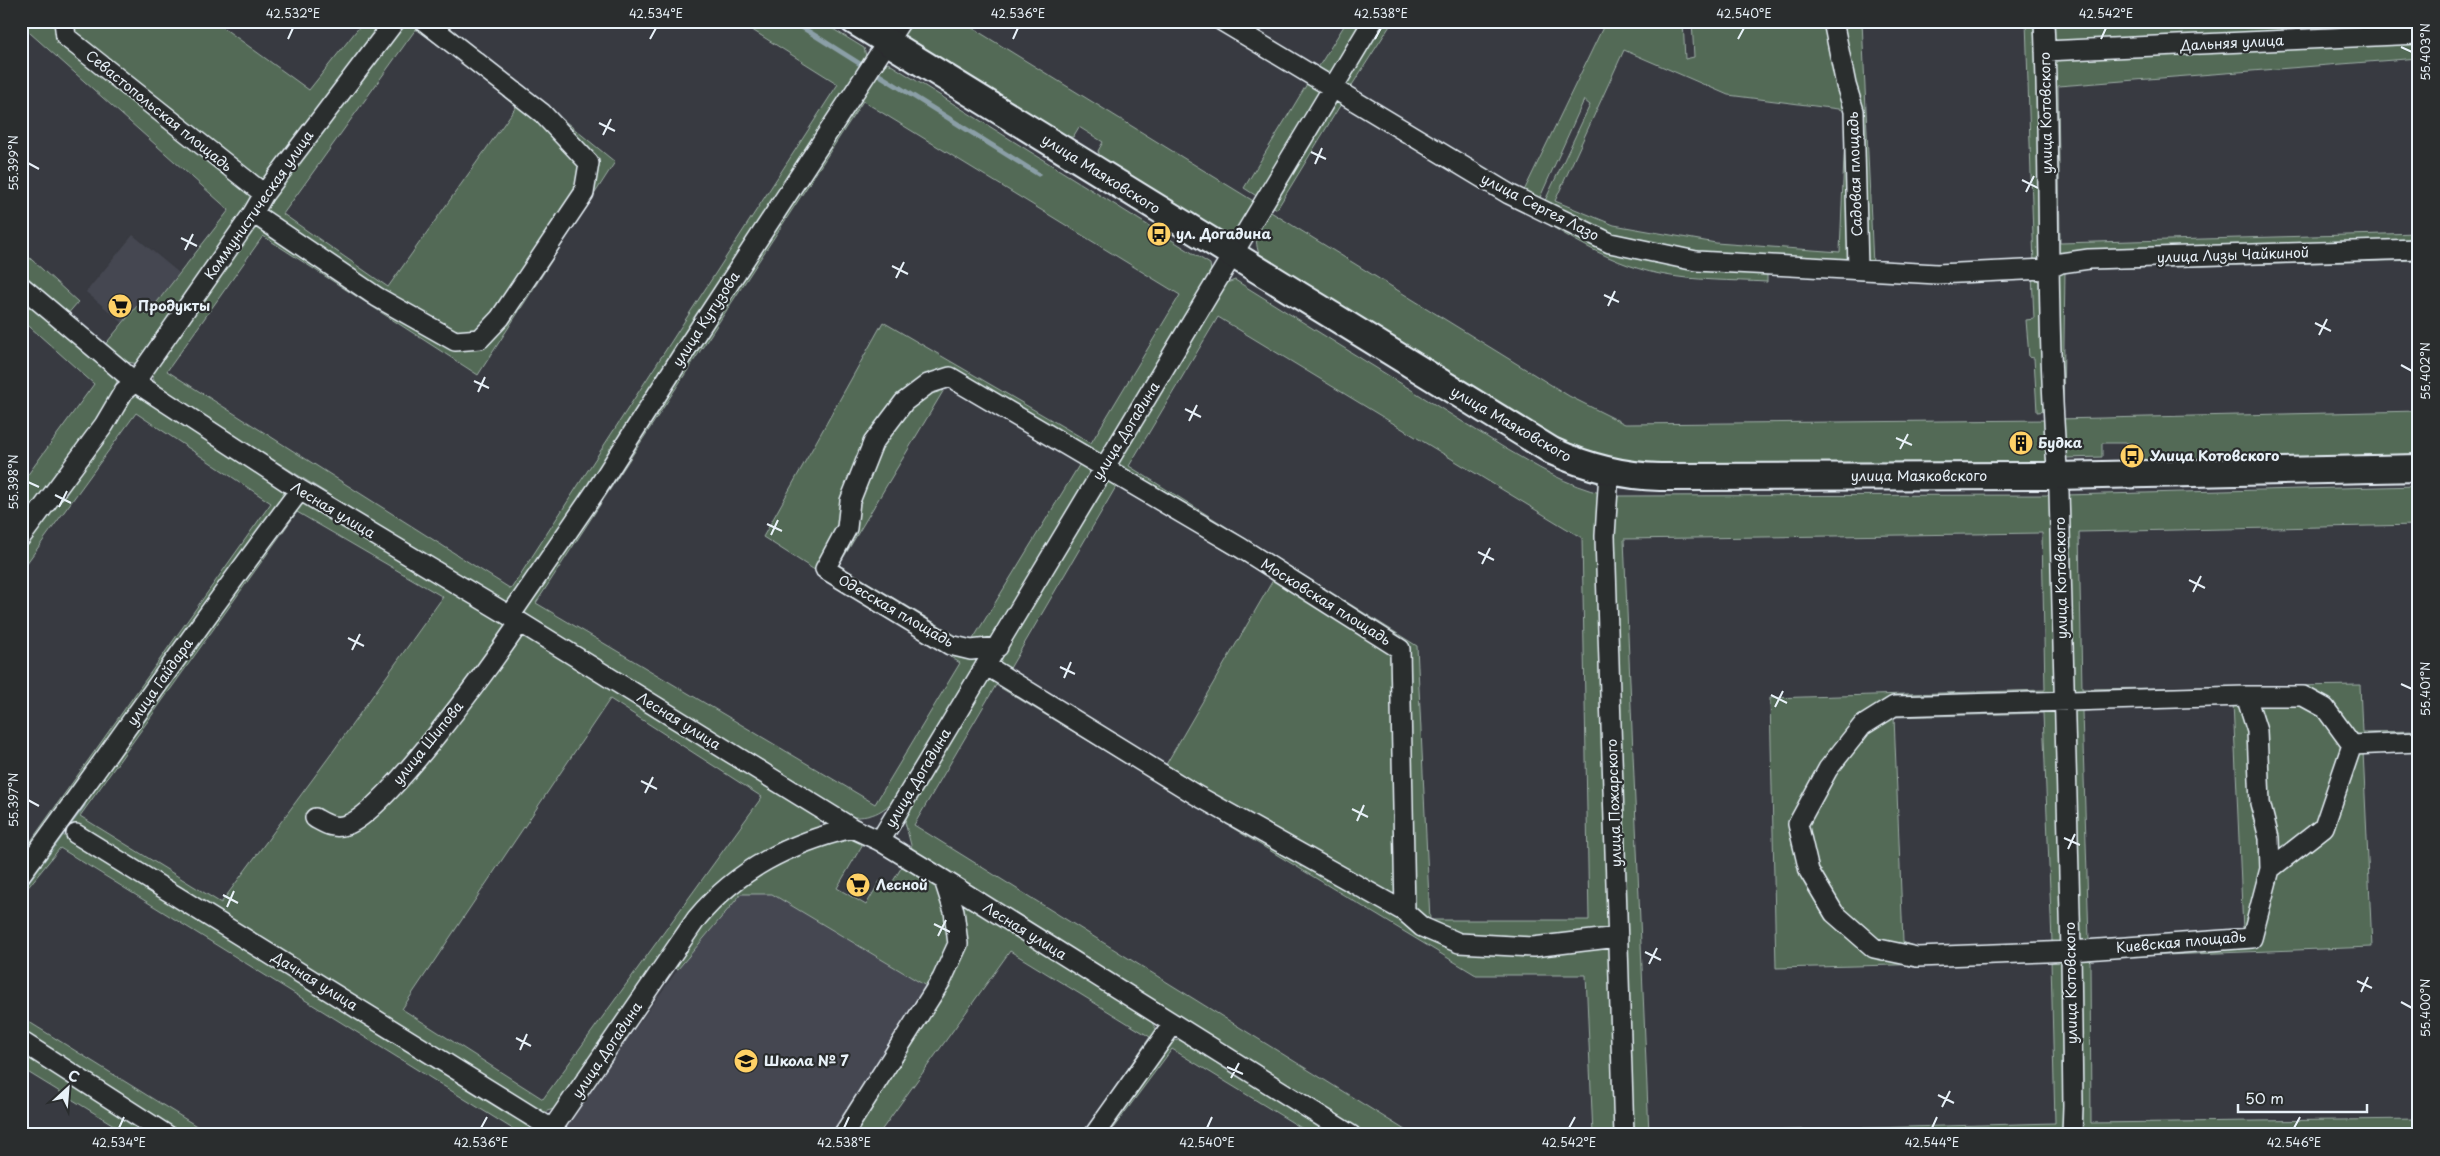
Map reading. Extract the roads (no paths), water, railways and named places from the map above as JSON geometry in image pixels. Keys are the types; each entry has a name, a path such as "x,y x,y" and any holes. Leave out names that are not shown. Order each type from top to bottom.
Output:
{"main road":[{"name":"улица Маяковского","path":"854,21 895,32 1232,254 1552,451 1580,464 1609,472 1660,478 2058,476 2419,468"}],"street":[{"name":"Севастопольская площадь","path":"64,21 66,37 264,194"},
{"name":"Коммунистическая улица","path":"21,537 104,425 124,391 136,382 253,213 264,194 395,21"},
{"path":"253,213 377,297 455,341 480,338 500,318 584,192 589,163 542,113 424,21"},
{"name":"улица Сергея Лазо","path":"1222,21 1509,194 1610,242 1696,261 1858,268 1937,274 2048,269"},
{"name":"улица Догадина","path":"880,841 987,666 1104,466 1213,290 1232,254 1374,21"},
{"name":"Садовая площадь","path":"1833,21 1846,85 1854,111 1858,268"},
{"name":"улица Котовского","path":"2044,21 2048,269 2053,416 2058,476 2071,951 2072,1135"},
{"name":"улица Кутузова","path":"515,619 694,338 895,32"},
{"name":"Дальняя улица","path":"2045,51 2419,34"},
{"name":"улица Лизы Чайкиной","path":"2048,269 2061,263 2089,259 2419,248"},
{"name":"Лесная улица","path":"21,286 136,382 300,490 515,619 852,828 880,841 944,880 1344,1132"},
{"name":"Одесская площадь","path":"998,647 971,650 950,645 825,569 848,528 850,501 873,443 904,402 928,384 950,377 1104,466"},
{"name":"Московская площадь","path":"1104,466 1241,548 1400,649 1405,912"},
{"name":"улица Пожарского","path":"1609,472 1606,536 1624,1135"},
{"name":"улица Гайдара","path":"21,874 110,754 234,576 300,490"},
{"name":"улица Шипова","path":"314,818 331,827 348,825 368,814 390,790 488,668 515,619"},
{"path":"987,666 1196,795 1405,912 1422,927 1459,943 1534,947 1618,937"},
{"name":"Киевская площадь","path":"2071,951 2252,938 2270,869 2268,838 2260,803 2257,731 2246,696"},
{"path":"2071,951 1917,957 1874,948 1834,913 1809,870 1798,824 1828,769 1862,726 1894,706 2303,696 2325,708 2352,745"},
{"path":"2352,745 2419,742"},
{"path":"2270,869 2324,827 2352,745"},
{"name":"улица Догадина","path":"550,1132 697,918 710,903 740,876 778,853 816,838 852,828"},
{"name":"Дачная улица","path":"76,834 550,1132"},
{"path":"843,1135 942,979 958,944 954,911 944,880"},
{"path":"1094,1135 1173,1024"},
{"path":"21,1042 167,1135"}],"waterway":[{"path":"792,21 865,67"},
{"path":"873,71 1038,174"},
{"path":"21,889 83,805"}],"place":[{"name":"ул. Догадина","path":"1159,234"},
{"name":"Продукты","path":"120,306"},
{"name":"Будка","path":"2021,443"},
{"name":"Улица Котовского","path":"2132,456"},
{"name":"Лесной","path":"858,885"},
{"name":"Школа № 7","path":"746,1061"}]}
